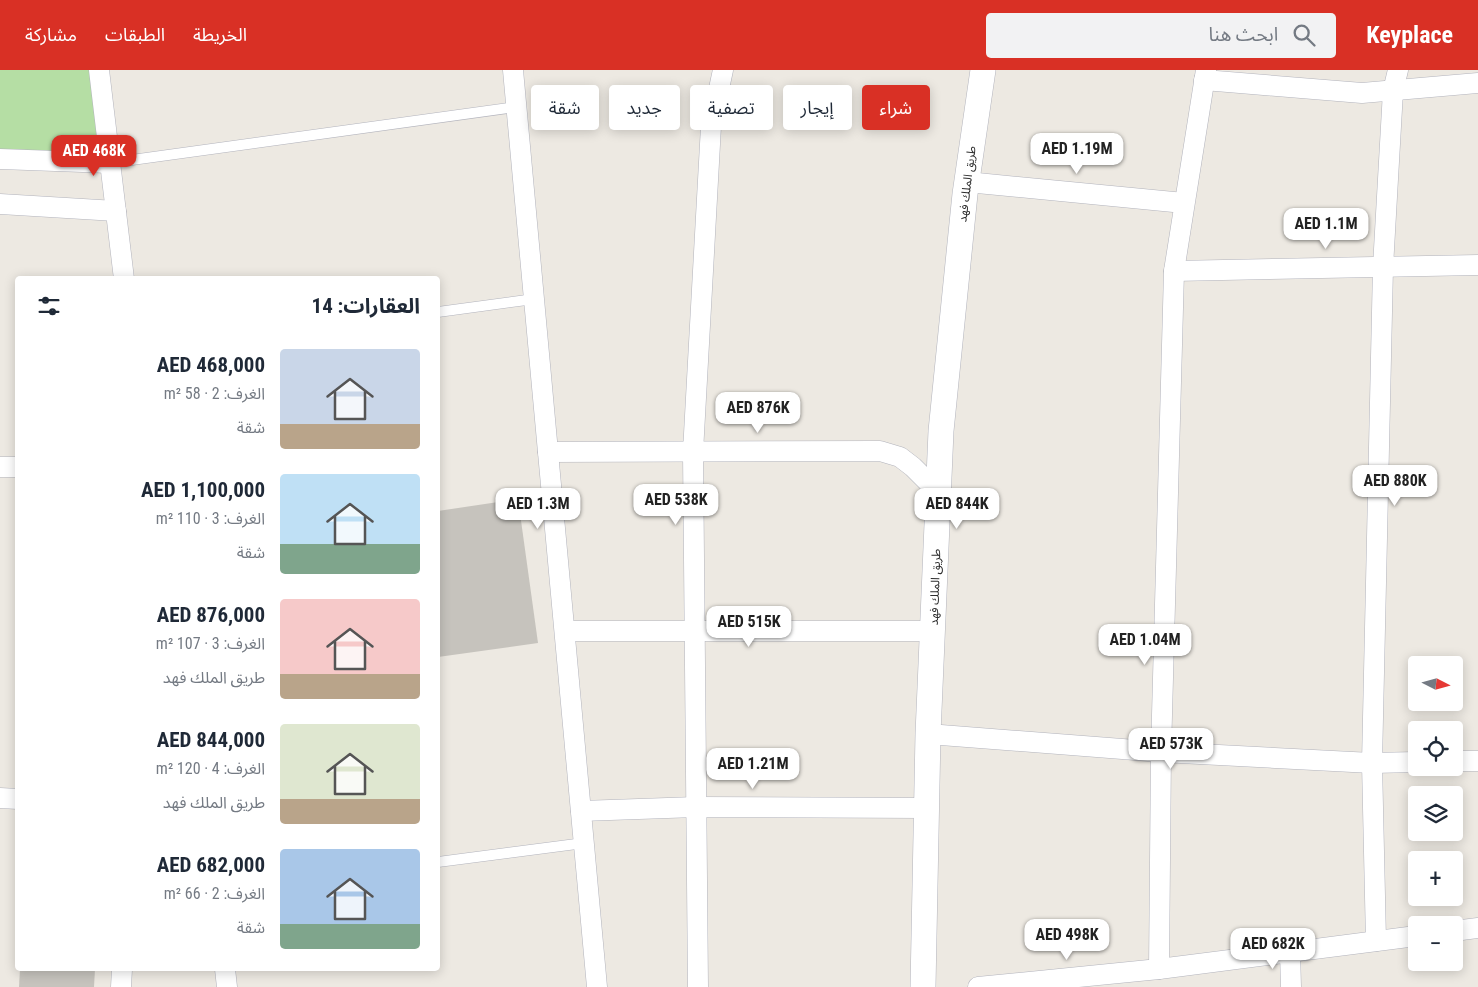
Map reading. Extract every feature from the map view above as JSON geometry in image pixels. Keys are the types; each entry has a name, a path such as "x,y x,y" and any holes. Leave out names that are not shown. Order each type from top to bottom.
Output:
{"street":[{"path":"98,70 124,276"},
{"path":"513,70 597,987"},
{"path":"698,987 693,452 710,126 723,70"},
{"name":"طريق الملك فهد","path":"922,987 928,734 941,431 967,182 983,70"},
{"path":"1376,941 1372,762 1383,267 1393,90 1398,70"},
{"path":"1159,969 1160,752 1174,271 1205,75 1362,93 1478,83"},
{"path":"0,158 110,163"},
{"path":"967,182 1184,203"},
{"path":"0,204 116,211"},
{"path":"1174,271 1478,265"},
{"path":"548,452 880,451 900,457 913,466 939,493"},
{"path":"0,467 15,467"},
{"path":"564,630 933,632"},
{"path":"928,734 1160,752 1408,762"},
{"path":"1463,761 1478,761"},
{"path":"0,798 15,799"},
{"path":"581,811 696,807 926,808"},
{"path":"1463,930 1478,928"},
{"path":"978,987 1105,981 1159,969 1408,937"},
{"path":"1290,952 1291,987"},
{"path":"121,987 122,971"},
{"path":"225,971 227,987"}],"lane":[{"path":"110,163 516,107"},
{"path":"440,312 534,299"},
{"path":"440,862 584,843"}],"green space":[{"path":"0,70 99,70 110,163 0,159"}],"building":[{"path":"518,499 538,643 440,657 440,511"},
{"path":"20,971 95,971 94,987 19,987"}]}
